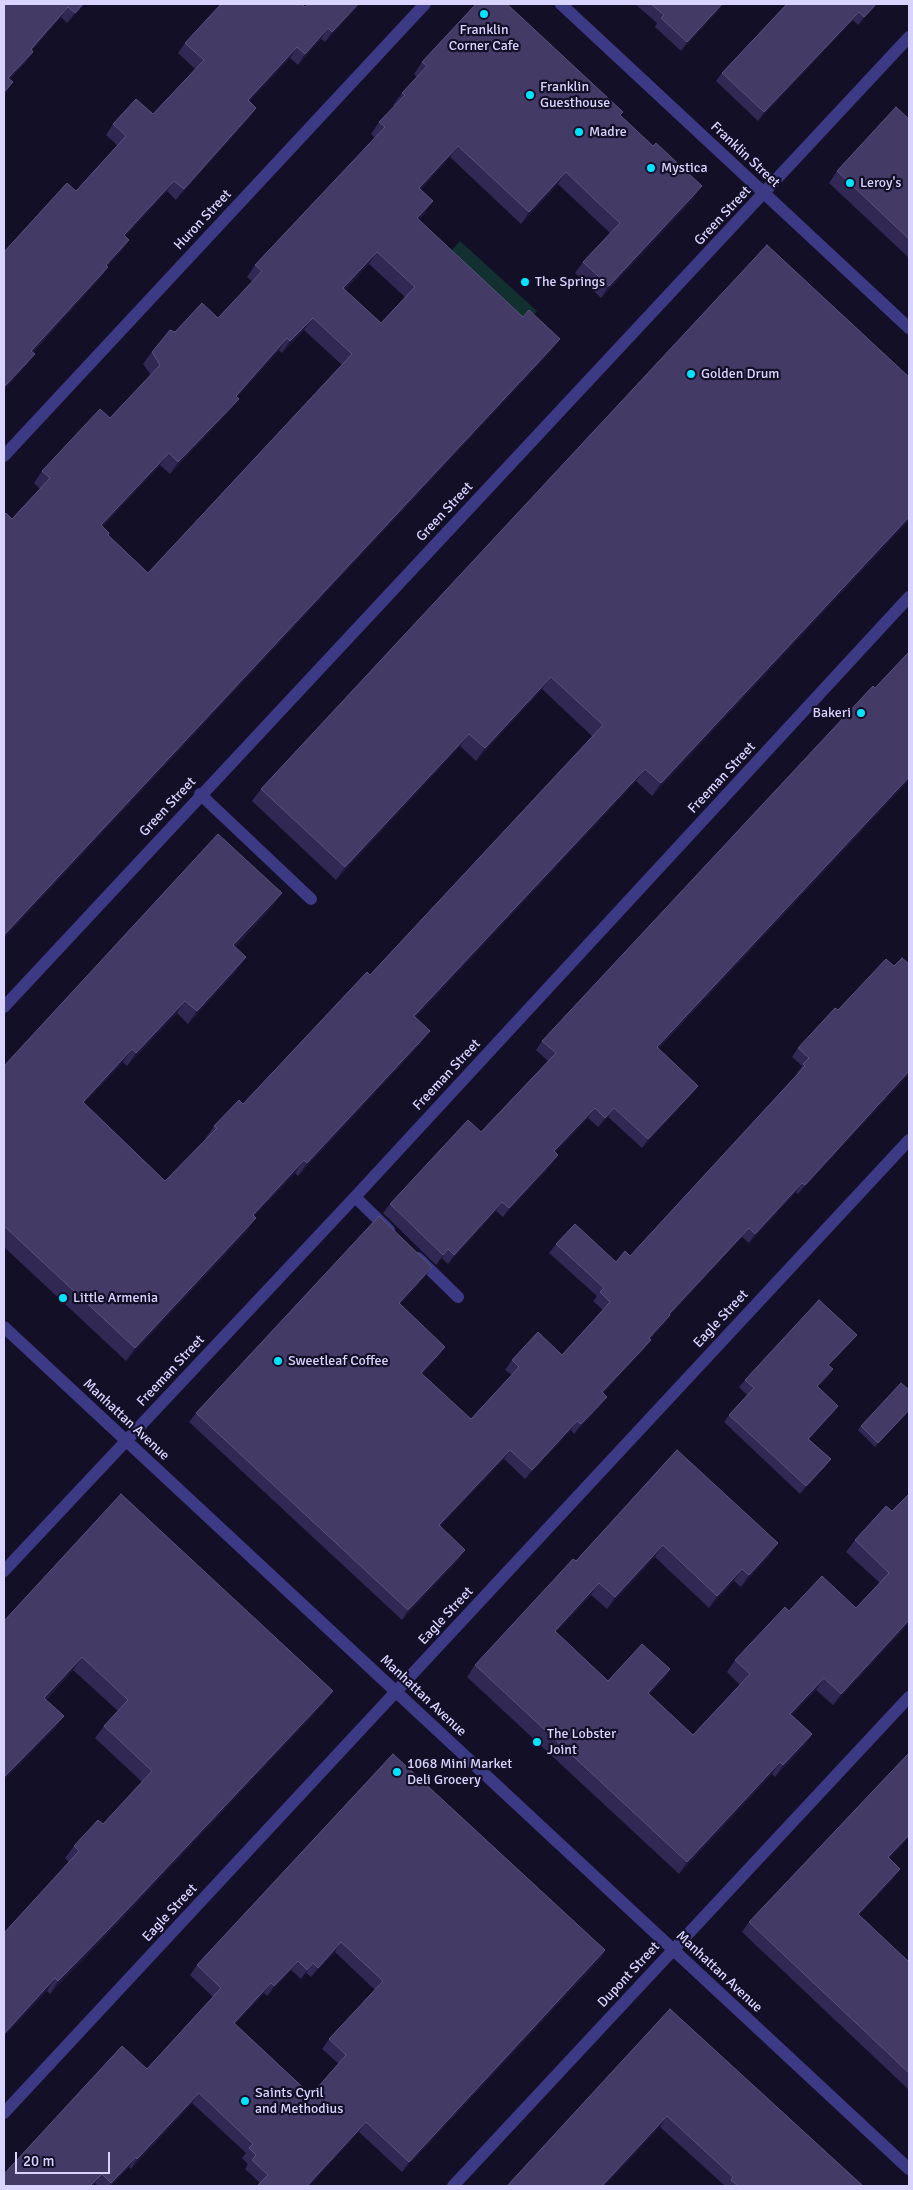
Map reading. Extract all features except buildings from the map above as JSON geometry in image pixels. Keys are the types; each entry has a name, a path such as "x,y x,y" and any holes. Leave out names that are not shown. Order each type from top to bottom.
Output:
{"street":[{"name":"Huron Street","path":"4,456 425,4"},
{"name":"Franklin Street","path":"561,4 909,328"},
{"name":"Green Street","path":"4,1007 200,794 909,37"},
{"name":"Freeman Street","path":"4,1571 355,1197 909,597"},
{"path":"200,794 311,899"},
{"name":"Eagle Street","path":"4,2113 909,1140"},
{"path":"355,1197 458,1296"},
{"name":"Manhattan Avenue","path":"4,1327 909,2169"},
{"name":"Dupont Street","path":"453,2186 909,1697"}],"green space":[{"path":"460,241 537,311 523,325 442,261"}],"place":[{"name":"Franklin Corner Cafe","path":"484,14"},
{"name":"Franklin Guesthouse","path":"530,95"},
{"name":"Madre","path":"579,132"},
{"name":"Mystica","path":"651,168"},
{"name":"Leroy's","path":"850,183"},
{"name":"The Springs","path":"525,282"},
{"name":"Golden Drum","path":"691,374"},
{"name":"Bakeri","path":"861,713"},
{"name":"Little Armenia","path":"63,1298"},
{"name":"Sweetleaf Coffee","path":"278,1361"},
{"name":"The Lobster Joint","path":"537,1742"},
{"name":"1068 Mini Market Deli Grocery","path":"397,1772"},
{"name":"Saints Cyril and Methodius","path":"245,2101"}]}
